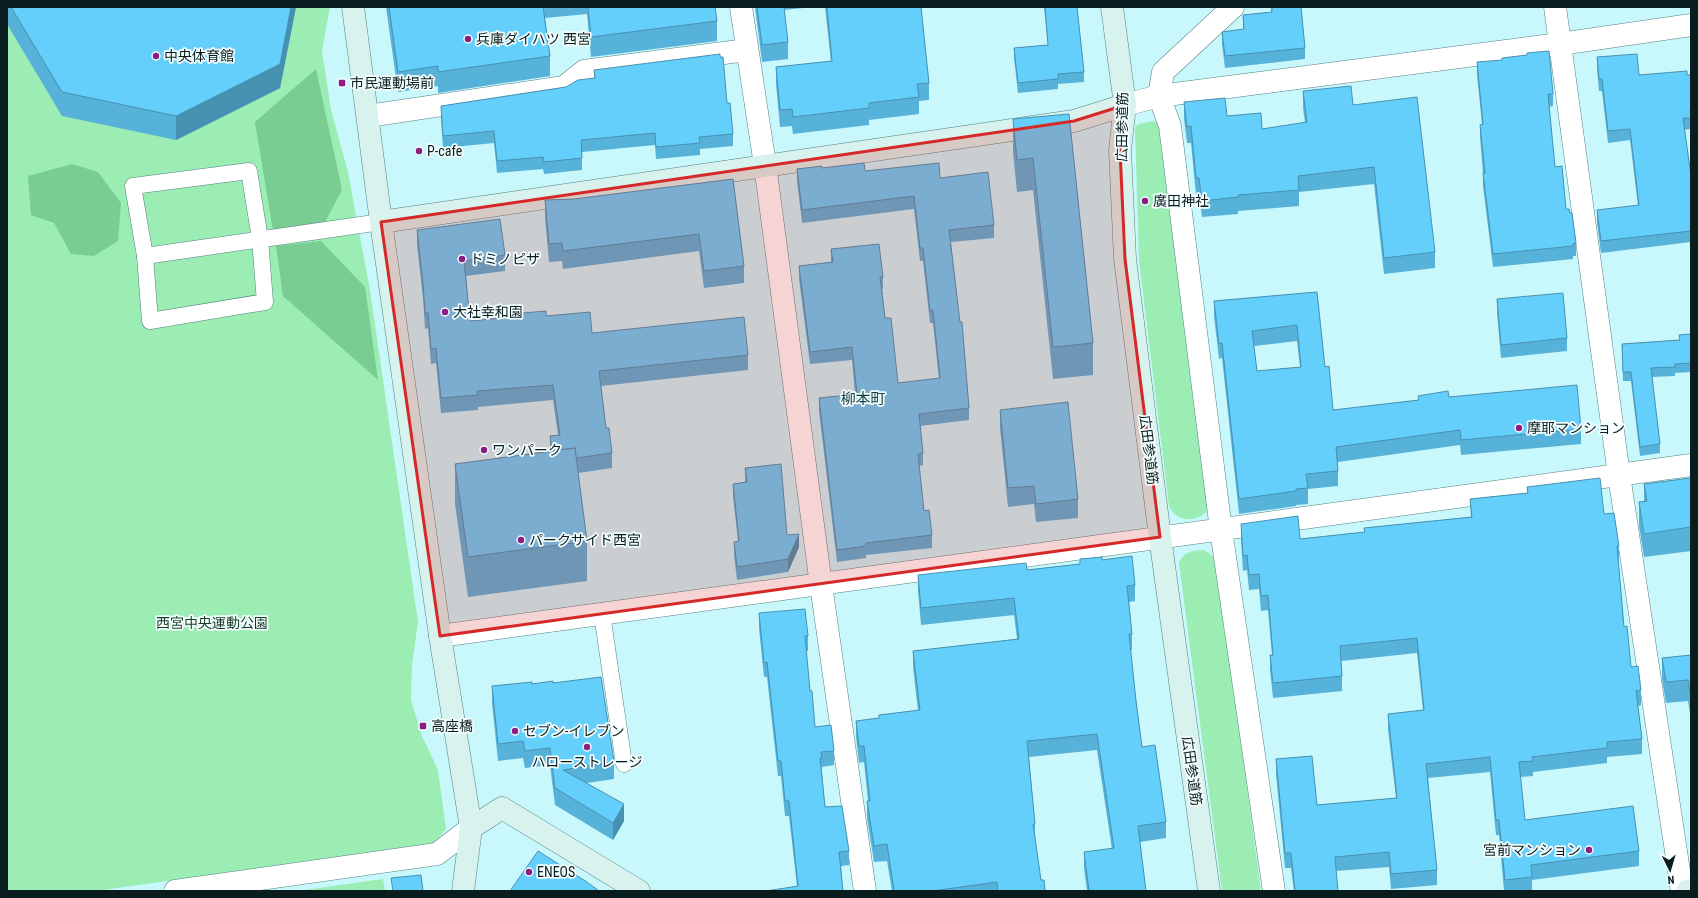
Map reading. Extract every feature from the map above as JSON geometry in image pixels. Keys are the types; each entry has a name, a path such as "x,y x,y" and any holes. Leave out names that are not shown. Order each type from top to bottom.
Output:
{"street":[{"path":"353,7 381,222 440,636 472,828 463,891"},
{"path":"741,7 765,165 821,585 865,891"},
{"name":"広田参道筋","path":"1112,7 1125,105 1120,150 1125,259 1160,537 1209,891"},
{"path":"1233,7 1163,72 1159,96 1170,126 1222,530 1274,891"},
{"path":"1555,7 1619,475 1682,891"},
{"path":"381,222 1074,121 1159,96 1560,44 1691,25"},
{"path":"368,116 564,87 584,71 748,50"},
{"path":"440,636 1691,465"},
{"path":"175,891 437,854 502,808 638,891"},
{"path":"1687,891 1691,890"}],"lane":[{"path":"249,171 260,239 265,302 150,321 145,256 133,186 249,171"},
{"path":"145,256 381,222"},
{"path":"602,614 624,764"}],"highlighted area":[{"path":"1125,105 1120,150 1125,259 1160,537 440,636 381,222 1074,121"}],"green space":[{"name":"西宮中央運動公園","path":"7,7 330,7 322,51 331,110 348,172 370,290 418,622 412,664 411,700 422,736 438,770 446,829 434,844 95,891 7,891"},
{"path":"316,69 342,190 325,222 273,231 255,122"},
{"path":"1153,121 1156,122 1159,127 1209,509 1204,514 1193,519 1177,516 1169,506 1139,261 1135,128 1138,124"},
{"path":"72,164 98,172 121,203 118,241 94,256 71,254 54,223 31,215 28,176"},
{"path":"321,241 365,287 378,380 283,296 276,246"},
{"path":"1204,550 1216,558 1261,891 1222,891 1179,563 1183,556 1189,552"},
{"path":"383,879 385,891 297,891"}],"building":[{"name":"中央体育館","path":"11,7 291,7 280,64 176,116 62,92"},
{"name":"兵庫ダイハツ 西宮","path":"389,7 543,7 550,56 438,72 438,66 398,72"},
{"path":"588,7 715,7 717,21 591,37"},
{"path":"757,7 784,7 788,42 762,45"},
{"path":"827,7 921,7 929,83 917,84 919,97 869,103 869,108 793,117 792,109 780,110 776,67 832,61"},
{"path":"1045,7 1077,7 1084,72 1058,74 1058,79 1018,83 1014,48 1048,45"},
{"path":"1272,7 1301,7 1305,48 1225,56 1222,32 1244,29 1243,15 1272,12"},
{"path":"1549,51 1553,94 1548,94 1555,167 1562,166 1566,209 1569,209 1570,213 1572,213 1576,243 1573,244 1573,246 1493,254 1483,173 1485,173 1480,125 1483,124 1477,62 1502,60 1502,58 1527,55 1527,53"},
{"path":"720,54 720,57 723,57 727,103 730,103 733,134 699,137 700,143 656,147 655,133 581,140 582,158 544,162 543,157 497,161 494,131 443,136 441,106 566,87 578,80 595,78 594,70"},
{"path":"1637,54 1639,75 1687,71 1687,75 1691,75 1691,118 1683,118 1691,176 1691,231 1601,241 1597,210 1639,205 1630,129 1608,131 1602,79 1599,79 1597,57"},
{"path":"1351,86 1353,105 1417,97 1435,252 1384,258 1374,167 1298,176 1299,190 1238,195 1238,197 1202,201 1199,178 1196,178 1191,126 1187,127 1184,102 1225,98 1227,116 1261,113 1262,129 1307,122 1303,91"},
{"path":"1069,114 1093,343 1053,347 1033,158 1017,160 1013,119"},
{"path":"864,163 865,171 939,163 940,178 988,172 994,225 949,230 960,322 962,322 969,408 919,414 923,453 918,454 924,511 929,510 932,535 866,543 866,546 837,550 819,398 857,394 852,347 810,352 799,266 833,262 831,249 879,244 883,277 880,277 885,318 891,318 898,383 940,378 933,310 930,311 923,248 920,248 914,196 802,210 797,169 822,166 822,168"},
{"path":"733,179 744,266 704,271 699,234 563,251 562,243 549,244 545,200 574,199"},
{"path":"500,219 505,255 464,261 470,321 512,317 512,314 546,311 546,316 590,312 592,333 744,317 748,355 599,371 606,428 609,428 612,453 576,458 575,448 552,451 550,436 560,435 553,385 477,391 478,395 441,398 436,348 431,349 428,313 425,313 417,230"},
{"path":"1317,292 1325,367 1329,366 1333,410 1419,400 1418,396 1448,391 1449,397 1577,385 1581,429 1461,440 1460,430 1336,447 1338,471 1306,474 1308,488 1239,499 1222,343 1219,344 1214,301","holes":["1297,325 1301,367 1257,371 1252,331"]},
{"path":"1563,293 1567,338 1501,345 1497,299"},
{"path":"1691,334 1691,363 1675,364 1675,367 1651,368 1660,444 1640,447 1631,372 1623,372 1622,344 1680,340 1679,335"},
{"path":"1068,402 1078,499 1036,504 1034,486 1008,488 1000,410"},
{"path":"575,448 587,541 468,557 455,464"},
{"path":"781,464 787,535 799,534 788,559 737,567 734,542 739,541 733,484 747,482 745,468"},
{"path":"1600,478 1604,514 1614,513 1619,546 1617,546 1624,627 1627,626 1631,667 1638,666 1641,690 1636,691 1642,739 1607,742 1607,748 1532,757 1533,761 1519,762 1525,820 1633,806 1639,851 1531,865 1532,877 1505,880 1499,820 1496,820 1490,757 1426,764 1437,870 1391,874 1389,852 1335,857 1338,891 1295,891 1291,853 1285,853 1276,759 1312,756 1317,805 1397,798 1388,714 1424,710 1417,638 1340,646 1342,676 1273,683 1270,655 1273,655 1268,595 1261,596 1259,574 1249,575 1247,555 1243,556 1241,524 1298,516 1300,539 1365,532 1364,528 1472,517 1470,499 1528,493 1527,487"},
{"path":"1691,478 1691,527 1644,534 1639,502 1647,501 1644,484"},
{"path":"1132,556 1135,585 1127,586 1132,634 1129,634 1136,701 1142,747 1155,745 1166,822 1138,826 1146,891 1089,891 1084,852 1114,848 1097,734 1027,741 1035,824 1033,824 1041,880 1044,880 1045,891 998,891 997,882 932,891 894,891 887,844 874,846 867,801 870,801 864,746 859,746 856,721 879,718 879,715 920,710 913,651 1019,639 1014,598 921,608 918,575 1026,563 1027,570 1080,564 1080,559 1102,557 1102,560"},
{"path":"805,609 808,636 805,636 815,727 831,725 834,751 821,752 822,758 820,758 825,807 842,806 849,851 839,852 843,891 766,891 798,886 789,801 785,801 781,761 778,761 767,662 764,663 759,613"},
{"path":"1691,655 1691,699 1688,680 1666,682 1662,658"},
{"path":"601,677 614,762 563,770 624,804 613,823 555,788 550,748 525,751 523,741 498,744 492,686 532,682 532,684 553,681 553,683"},
{"path":"538,851 587,882 599,891 510,891"},
{"path":"421,875 423,891 393,891 391,878"}],"place":[{"name":"兵庫ダイハツ 西宮","path":"468,39"},
{"name":"中央体育館","path":"156,56"},
{"name":"市民運動場前","path":"342,83"},
{"name":"P-cafe","path":"419,151"},
{"name":"廣田神社","path":"1145,201"},
{"name":"ドミノピザ","path":"462,259"},
{"name":"大社幸和園","path":"445,312"},
{"name":"摩耶マンション","path":"1519,428"},
{"name":"ワンパーク","path":"484,450"},
{"name":"パークサイド西宮","path":"521,540"},
{"name":"高座橋","path":"423,726"},
{"name":"セブン-イレブン","path":"515,731"},
{"name":"ハローストレージ","path":"587,747"},
{"name":"宮前マンション","path":"1589,850"},
{"name":"ENEOS","path":"529,872"}],"district":[{"name":"柳本町","path":"863,399"}]}
